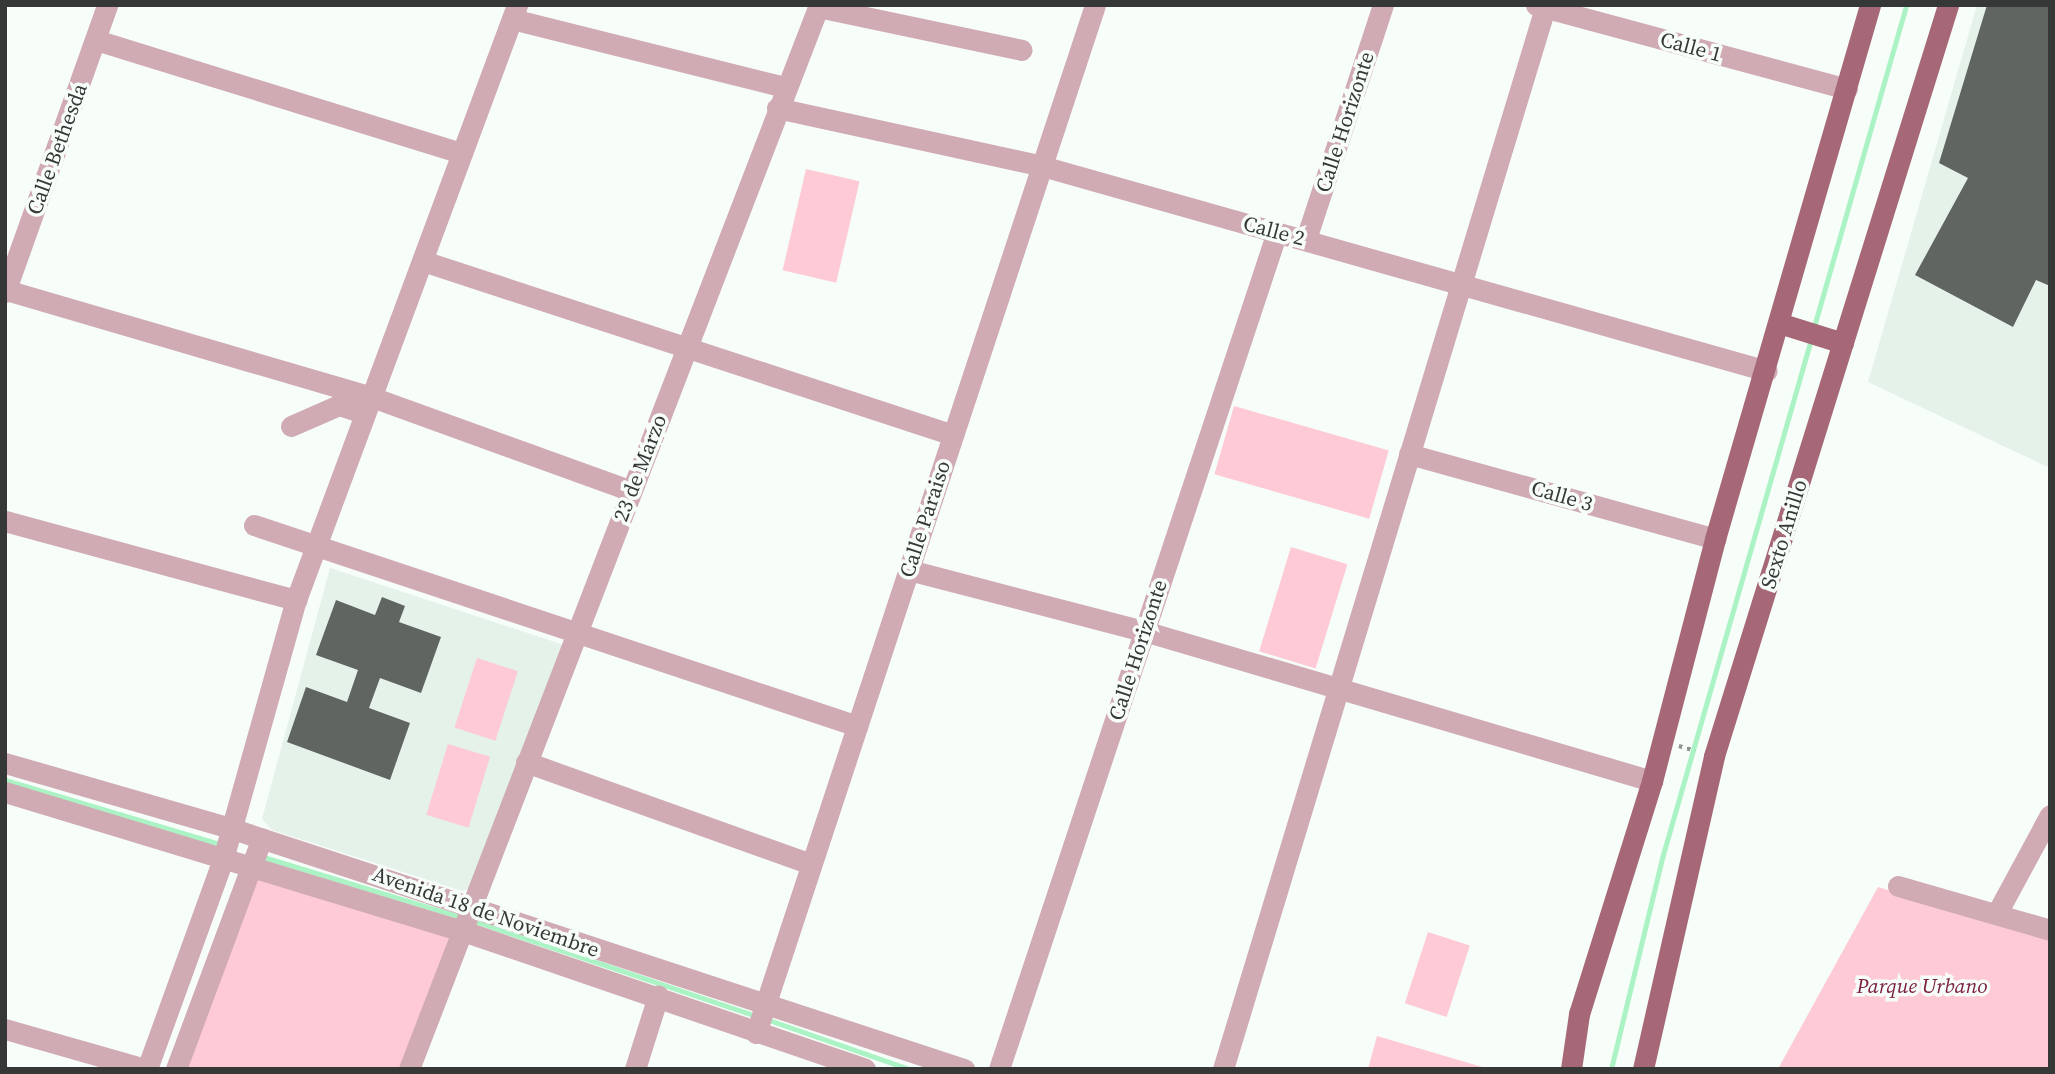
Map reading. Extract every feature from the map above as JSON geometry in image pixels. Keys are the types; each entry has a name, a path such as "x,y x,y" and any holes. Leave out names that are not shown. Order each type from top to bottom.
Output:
{"main road":[{"path":"1571,1069 1579,1014 1652,781 1715,539 1767,371 1870,5"},
{"name":"Sexto Anillo","path":"1643,1069 1714,756 1836,340 1948,5"},
{"path":"1779,323 1836,340"}],"street":[{"name":"Calle Bethesda","path":"6,291 107,5"},
{"name":"Calle Paraiso","path":"760,1020 1095,5"},
{"name":"Calle Horizonte","path":"1306,239 1383,5"},
{"path":"818,6 1022,50"},
{"name":"23 de Marzo","path":"409,1069 526,762 580,630 784,87 818,6"},
{"path":"1223,1069 1461,284 1540,6"},
{"name":"Calle 1","path":"1540,6 1847,89"},
{"path":"176,1069 241,851 296,600 366,404 423,261 514,12 784,87"},
{"path":"96,40 462,153"},
{"name":"Calle 2","path":"778,108 1042,166 1767,371"},
{"name":"Calle Horizonte","path":"999,1069 1277,232"},
{"path":"423,261 953,435"},
{"path":"6,291 631,491"},
{"path":"291,426 339,405 366,404"},
{"name":"Calle 3","path":"1409,454 1715,539"},
{"path":"5,521 296,600"},
{"path":"254,525 318,543 580,630 857,726"},
{"path":"909,570 1144,631 1652,781"},
{"path":"526,762 811,864"},
{"name":"Avenida 18 de Noviembre","path":"5,763 241,851 466,918 760,1020 864,1069"},
{"name":"Avenida 18 de Noviembre","path":"5,792 241,851 466,918 658,996 964,1069"},
{"path":"1997,913 2050,814"},
{"path":"5,1029 146,1069 241,851"},
{"path":"1898,886 2050,930"},
{"path":"635,1069 658,996"}],"shaded area":[{"path":"1977,5 2050,5 2050,468 1868,382"},
{"path":"330,568 564,645 472,888 462,891 272,830 262,819"}],"green space":[{"path":"806,169 860,181 836,283 783,270"},
{"path":"1234,406 1389,450 1369,519 1214,474"},
{"path":"1291,547 1347,564 1316,668 1259,651"},
{"path":"477,658 518,671 495,741 454,727"},
{"path":"448,744 490,757 468,828 426,815"},
{"path":"248,875 454,923 405,1069 178,1069"},
{"name":"Parque Urbano","path":"1878,887 2050,940 2050,1069 1778,1069"},
{"path":"1428,932 1470,946 1447,1017 1405,1003"},
{"path":"1377,1036 1489,1069 1368,1069"}],"building":[{"path":"1987,5 2050,5 2050,286 2036,280 2013,327 1915,275 1968,178 1939,163"},
{"path":"382,597 405,606 399,622 441,637 421,693 380,678 369,708 410,723 390,780 287,742 306,687 347,702 358,670 316,655 336,600 375,615"}],"waterway":[{"path":"1813,330 1906,5"},
{"path":"1611,1069 1662,858 1811,339"},
{"path":"5,780 223,845"},
{"path":"260,856 461,917"},
{"path":"471,920 757,1016"},
{"path":"766,1019 909,1069"}]}
